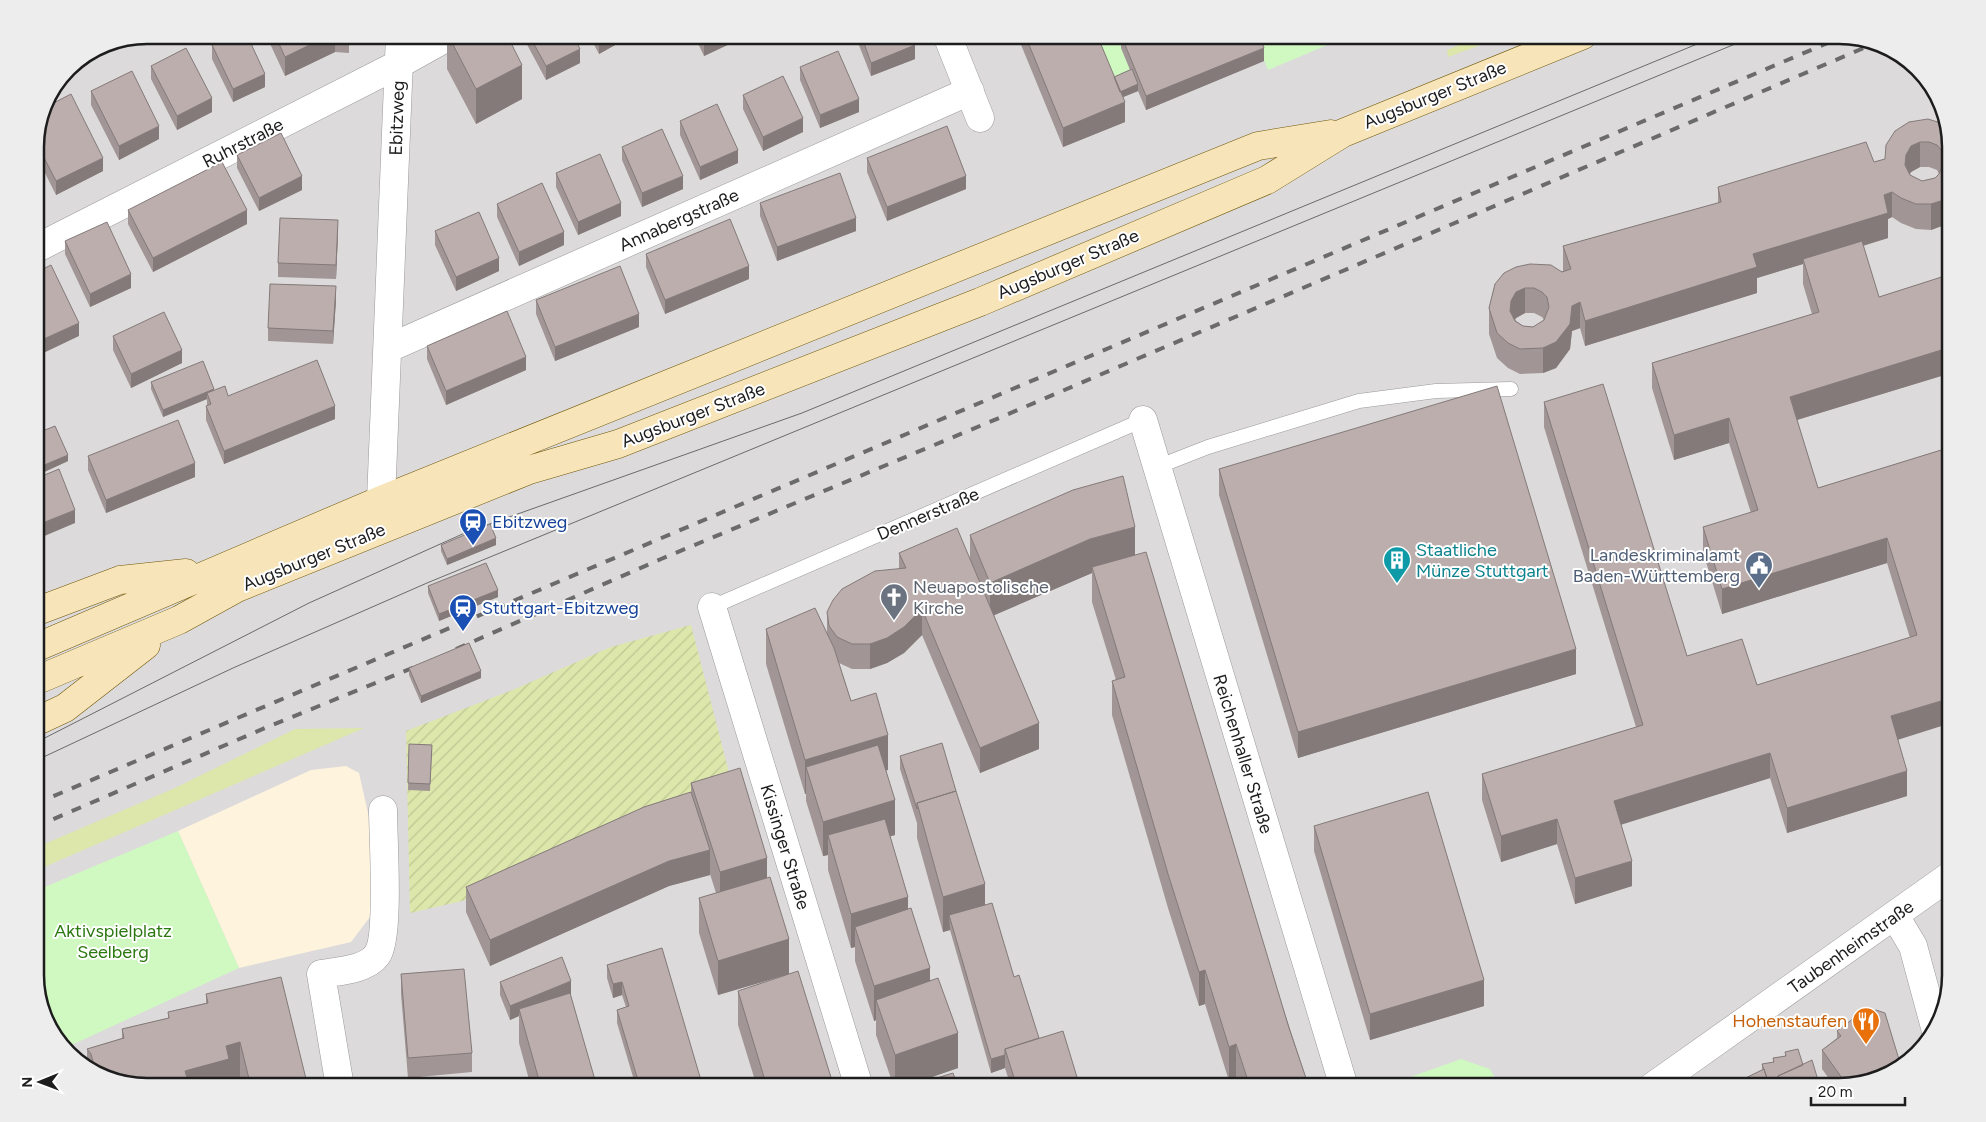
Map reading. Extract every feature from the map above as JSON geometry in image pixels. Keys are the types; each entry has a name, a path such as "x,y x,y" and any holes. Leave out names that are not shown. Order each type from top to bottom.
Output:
{"main road":[{"name":"Augsburger Straße","path":"44,677 179,620 237,588 529,470 618,444 980,302 1267,180 1343,132 1561,44"},
{"name":"Augsburger Straße","path":"44,644 215,569 381,500 1258,146 1343,132"},
{"path":"44,609 120,580 215,569"},
{"path":"44,718 65,708 179,620"}],"street":[{"name":"Ebitzweg","path":"381,500 389,348 400,44"},
{"name":"Ruhrstraße","path":"44,243 399,64 435,44"},
{"path":"952,44 980,118"},
{"name":"Annabergstraße","path":"389,348 970,91"},
{"name":"Reichenhaller Straße","path":"1144,420 1341,1078"},
{"name":"Kissinger Straße","path":"712,607 856,1078"},
{"path":"338,1078 321,974 362,966 378,954 384,931 382,810"},
{"name":"Taubenheimstraße","path":"1665,1078 1942,882"},
{"path":"1895,916 1913,946 1932,1018"}],"lane":[{"path":"1157,467 1208,447 1359,401 1436,391 1511,389"},
{"name":"Dennerstraße","path":"712,607 1144,420"}],"shaded area":[{"path":"140,44 1839,44 1866,47 1891,58 1912,74 1928,95 1939,120 1942,140 1942,975 1939,1002 1928,1027 1912,1048 1891,1064 1866,1075 1839,1078 147,1078 120,1075 95,1064 69,1043 54,1021 49,1008 44,982 44,140 47,120 54,101 74,74 90,61 108,52 120,47"},
{"path":"346,766 359,773 373,835 370,917 351,942 239,968 178,831 311,770"}],"green space":[{"path":"1093,44 1166,44 1132,76 1110,85"},
{"path":"1258,44 1330,44 1268,70"},
{"path":"1461,44 1483,44 1448,57 1447,50"},
{"path":"691,625 735,796 641,820 462,901 410,913 406,731 515,689 611,647"},
{"path":"364,728 44,867 44,844 175,788 295,729"},
{"name":"Aktivspielplatz Seelberg","path":"178,831 239,968 71,1045 54,1021 46,995 44,982 44,887"},
{"path":"1461,1059 1490,1069 1495,1078 1407,1078"}],"building":[{"path":"251,44 265,74 233,89 212,45"},
{"path":"279,44 312,44 285,57"},
{"path":"453,44 512,44 522,65 476,89"},
{"path":"534,44 578,44 580,49 546,66"},
{"path":"864,44 915,44 915,45 871,63"},
{"path":"1029,44 1101,44 1125,102 1063,128"},
{"path":"1125,44 1262,44 1264,48 1146,96"},
{"path":"186,48 212,98 177,116 151,66"},
{"path":"838,51 859,99 820,115 800,67"},
{"path":"1132,69 1138,84 1120,92 1114,77"},
{"path":"132,71 159,126 119,146 91,91"},
{"path":"783,76 803,118 763,137 743,95"},
{"path":"71,94 103,158 56,181 44,158 47,120 53,103"},
{"path":"717,104 738,150 700,167 680,121"},
{"path":"1928,119 1939,123 1942,151 1937,145 1929,142 1920,142 1911,146 1906,155 1905,165 1910,175 1922,181 1935,178 1942,168 1942,201 1931,204 1916,204 1892,192 1884,195 1888,213 1753,254 1757,267 1585,321 1580,302 1572,306 1570,324 1556,342 1543,348 1520,349 1508,343 1497,333 1489,308 1495,284 1504,273 1516,267 1530,264 1551,265 1562,272 1571,269 1563,246 1721,202 1718,187 1866,142 1874,162 1885,159 1886,145 1895,131 1909,122","holes":["1525,288 1534,288 1547,297 1549,307 1544,320 1533,327 1523,326 1515,321 1510,311 1511,301 1516,292"]},
{"path":"947,126 966,176 887,207 867,158"},
{"path":"662,129 683,176 642,193 622,147"},
{"path":"281,133 302,176 259,198 237,155"},
{"path":"600,154 621,203 578,222 556,173"},
{"path":"222,162 247,210 153,258 128,210"},
{"path":"840,173 856,218 777,247 760,203"},
{"path":"542,183 564,232 519,252 497,204"},
{"path":"479,212 499,258 456,277 435,231"},
{"path":"280,218 338,220 336,265 278,263"},
{"path":"730,219 749,266 665,300 646,254"},
{"path":"107,222 131,274 90,294 65,241"},
{"name":"Landeskriminalamt Baden-Württemberg","path":"1862,241 1879,297 1942,277 1942,350 1790,397 1818,488 1942,450 1942,701 1891,716 1907,771 1787,808 1770,753 1614,801 1632,861 1575,878 1557,819 1501,836 1482,774 1643,725 1544,402 1603,384 1687,656 1742,639 1757,685 1917,635 1887,538 1722,589 1703,527 1758,510 1729,418 1674,435 1652,363 1819,312 1803,259"},
{"path":"51,265 79,323 44,339 44,268"},
{"path":"620,266 639,314 555,347 536,300"},
{"path":"270,284 336,286 333,331 268,328"},
{"path":"507,311 526,357 446,391 427,346"},
{"path":"164,312 182,350 131,374 113,336"},
{"path":"317,360 335,406 224,451 206,406 211,404 207,393 225,386 228,396"},
{"path":"203,361 214,389 163,410 151,382"},
{"name":"Staatliche Münze Stuttgart","path":"1497,386 1576,649 1298,732 1219,469"},
{"path":"178,420 195,463 106,500 88,456"},
{"path":"55,426 68,455 44,465 44,430"},
{"path":"59,469 75,510 44,522 44,475"},
{"path":"1123,476 1135,527 1090,539 990,583 970,535 1073,490"},
{"path":"490,524 496,538 447,559 441,545"},
{"path":"957,528 1039,723 980,748 922,609 904,627 887,638 870,644 852,644 837,637 829,626 827,612 833,600 842,589 875,571 906,568 899,553"},
{"path":"1146,552 1289,1028 1306,1078 1247,1078 1236,1044 1229,1047 1205,970 1199,972 1168,874 1112,681 1125,677 1092,567"},
{"path":"486,563 498,590 439,614 428,586"},
{"path":"815,608 834,648 851,701 876,693 888,735 805,760 766,629"},
{"path":"469,643 481,671 421,696 409,668"},
{"path":"942,743 956,791 917,803 917,809 900,756"},
{"path":"409,744 432,745 430,784 408,783"},
{"path":"878,745 895,800 823,822 806,767"},
{"path":"740,768 767,858 720,872 691,783"},
{"path":"956,791 985,884 943,897 917,803"},
{"path":"691,792 710,850 669,861 490,940 466,887 644,807"},
{"path":"1428,792 1484,980 1370,1014 1314,826"},
{"path":"885,819 908,897 851,914 828,835"},
{"path":"770,877 789,939 718,961 699,898"},
{"path":"992,903 1014,977 1019,975 1039,1038 1005,1049 1005,1055 991,1059 949,915"},
{"path":"911,908 930,968 874,986 855,927"},
{"path":"662,948 700,1077 637,1078 617,1010 629,1006 622,982 613,984 607,965"},
{"path":"562,957 571,981 510,1006 500,982"},
{"path":"464,969 472,1053 408,1058 401,974"},
{"path":"798,971 831,1078 764,1078 738,991"},
{"path":"281,977 306,1078 249,1078 240,1042 226,1046 229,1059 185,1071 187,1078 147,1078 120,1075 93,1063 91,1054 87,1049 124,1038 122,1029 169,1018 168,1012 208,1003 206,994"},
{"path":"938,978 958,1033 895,1055 876,1000"},
{"path":"570,993 594,1078 538,1078 519,1009"},
{"path":"1876,1010 1885,1013 1899,1059 1866,1075 1842,1078 1822,1050 1841,1036 1837,1031 1854,1018 1857,1023"},
{"path":"1063,1031 1077,1078 1014,1078 1005,1049"},
{"path":"1798,1049 1803,1065 1778,1076 1778,1078 1767,1078 1762,1064 1774,1062 1773,1058 1786,1056 1785,1052"},
{"path":"1812,1060 1817,1078 1779,1078 1778,1076"},
{"path":"1764,1069 1767,1078 1746,1078"},
{"path":"953,1073 955,1078 937,1078"}],"tram line":[{"path":"44,738 309,603 467,532 802,413 1697,44"},
{"path":"44,757 233,668 427,583 1735,44"}],"railway":[{"path":"44,800 1825,44"},
{"path":"456,649 661,559 999,418 1866,47"},
{"path":"44,823 265,728 422,664"}],"place":[{"name":"Ebitzweg","path":"473,546"},
{"name":"Staatliche Münze Stuttgart","path":"1397,584"},
{"name":"Landeskriminalamt Baden-Württemberg","path":"1759,589"},
{"name":"Neuapostolische Kirche","path":"894,621"},
{"name":"Stuttgart-Ebitzweg","path":"463,632"},
{"name":"Hohenstaufen","path":"1866,1045"}]}
